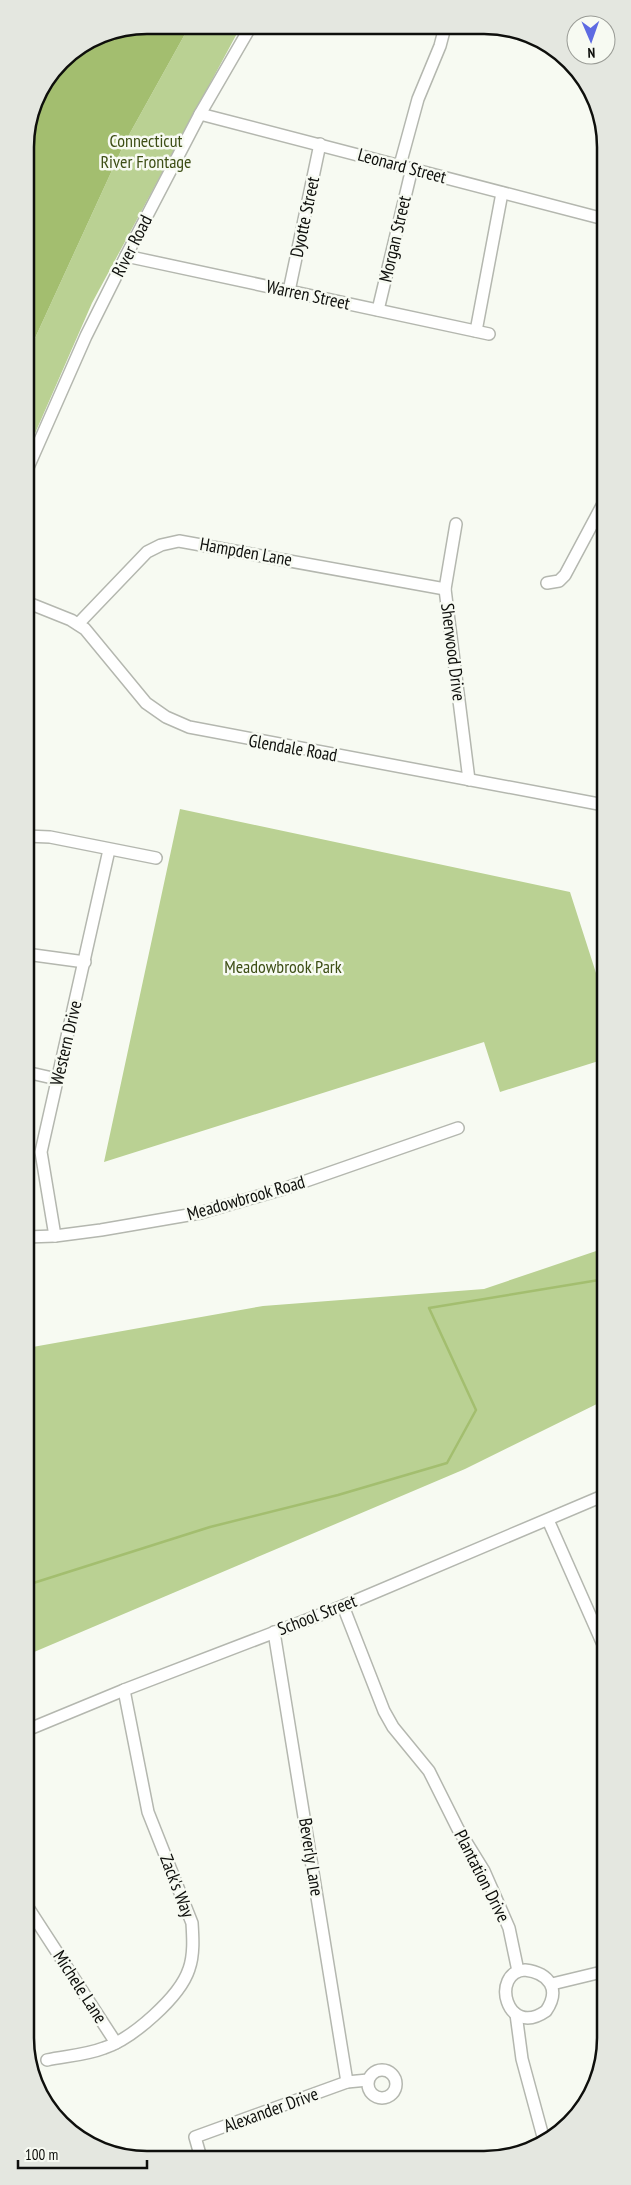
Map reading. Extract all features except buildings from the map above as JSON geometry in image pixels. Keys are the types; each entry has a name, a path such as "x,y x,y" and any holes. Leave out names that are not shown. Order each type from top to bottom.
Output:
{"street":[{"name":"River Road","path":"34,454 86,336 126,256 200,114 246,34"},
{"path":"400,165 418,98 443,34"},
{"name":"Leonard Street","path":"200,114 412,168 597,218"},
{"name":"Dyotte Street","path":"289,291 320,144"},
{"name":"Morgan Street","path":"378,310 412,168"},
{"path":"476,331 502,193"},
{"name":"Warren Street","path":"126,256 489,334"},
{"path":"546,583 559,581 565,575 597,515"},
{"name":"Sherwood Drive","path":"456,524 445,588 470,780"},
{"name":"Hampden Lane","path":"78,624 147,552 161,545 179,541 445,588"},
{"name":"Glendale Road","path":"34,605 78,624 90,635 146,703 177,723 213,733 597,803"},
{"path":"34,836 50,837 156,858"},
{"name":"Western Drive","path":"55,1236 41,1152 109,850"},
{"path":"34,955 85,962"},
{"path":"34,1074 57,1079"},
{"name":"Meadowbrook Road","path":"34,1237 55,1236 162,1220 228,1206 458,1128"},
{"name":"School Street","path":"34,1727 124,1690 343,1606 597,1499"},
{"path":"548,1520 597,1631"},
{"name":"Plantation Drive","path":"343,1606 384,1711 397,1731 429,1771 458,1829 490,1883 509,1928 518,1971"},
{"name":"Beverly Lane","path":"274,1632 347,2082"},
{"name":"Zack's Way","path":"47,2060 92,2052 131,2035 175,1993 189,1969 194,1942 192,1923 188,1907 148,1812 124,1690"},
{"name":"Michele Lane","path":"34,1917 116,2043"},
{"path":"518,1971 539,1973 552,1984 551,1999 546,2011 530,2018 516,2014 508,2006 506,1993 509,1981 518,1971"},
{"path":"552,1984 597,1973"},
{"path":"516,2014 522,2059 543,2135"},
{"name":"Alexander Drive","path":"200,2151 195,2137 347,2082 368,2080"}],"green space":[{"name":"Connecticut River Frontage","path":"185,34 237,34 92,303 34,436 34,340 125,142"},
{"name":"Meadowbrook Park","path":"180,809 570,892 597,976 597,1062 500,1092 484,1042 104,1162"},
{"path":"597,1251 597,1404 465,1469 34,1652 34,1347 263,1306 484,1289"}],"shaded area":[{"path":"139,34 185,34 125,142 34,340 34,139 42,103 62,72 78,57 97,45 124,36"}],"waterway":[{"path":"34,1583 210,1527 338,1495 447,1463 476,1410 429,1308 597,1280"}]}
